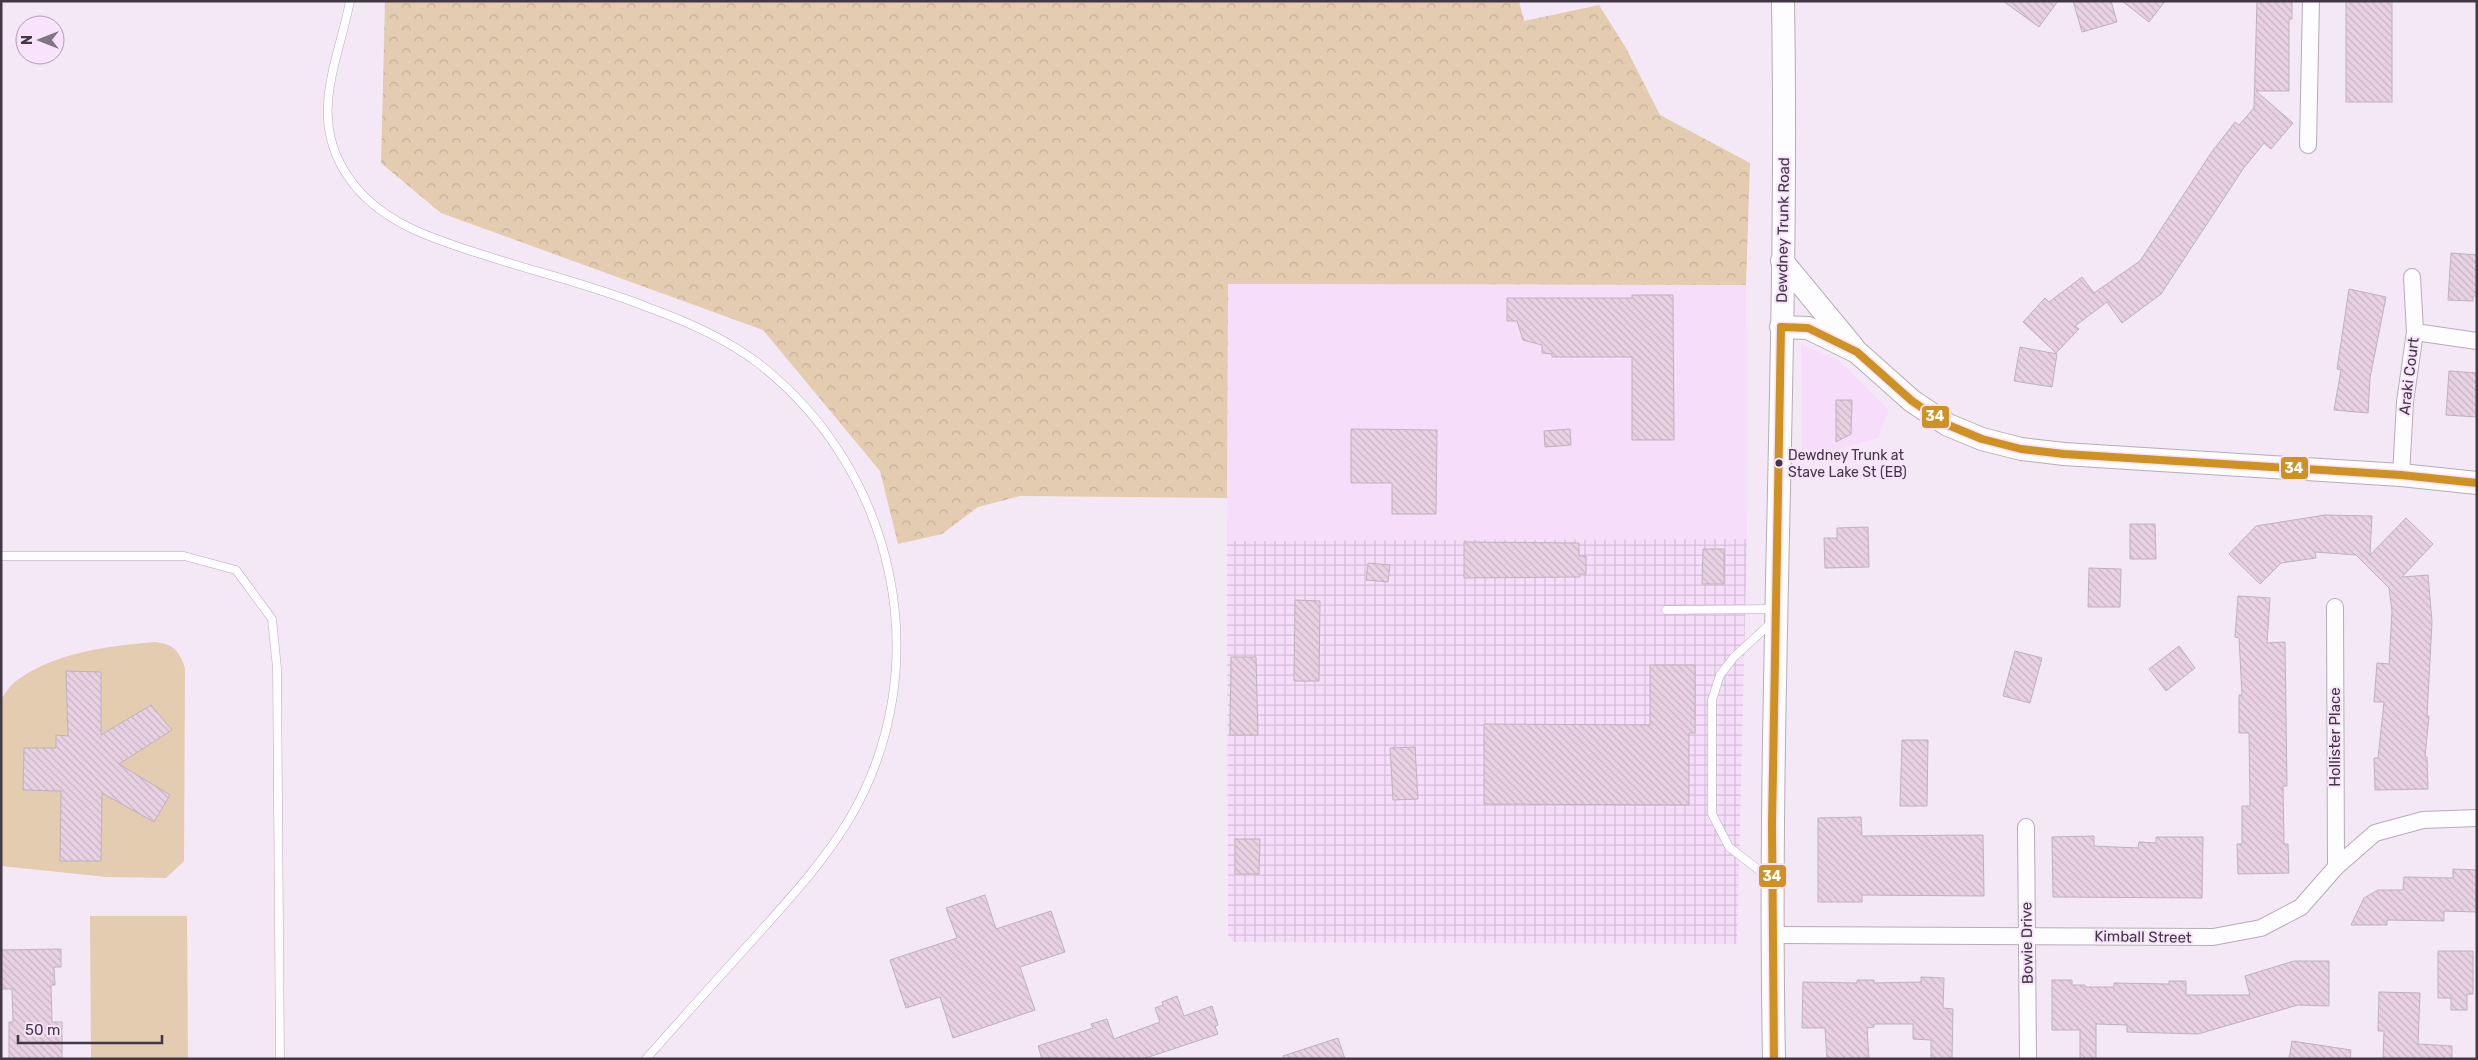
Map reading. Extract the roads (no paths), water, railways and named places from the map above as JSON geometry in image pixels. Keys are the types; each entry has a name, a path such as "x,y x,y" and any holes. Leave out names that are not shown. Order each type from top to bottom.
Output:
{"main road":[{"name":"Dewdney Trunk Road","path":"1774,1059 1771,879 1785,138 1783,1"},
{"path":"1782,261 1857,352 1912,401 1948,425 1982,439 2021,449 2064,454 2401,475 2477,483"},
{"path":"1781,326 1808,328 1857,352"}],"street":[{"path":"2308,145 2311,1"},
{"name":"Araki Court","path":"2401,475 2405,402 2415,332 2412,277"},
{"path":"2415,332 2477,341"},
{"name":"Hollister Place","path":"2335,607 2336,866"},
{"name":"Kimball Street","path":"1772,935 2213,937 2260,928 2301,907 2336,866 2375,832 2423,820 2477,818"},
{"name":"Bowie Drive","path":"2026,827 2028,1059"}],"lane":[{"path":"350,1 344,31 330,79 328,104 330,131 336,156 348,177 363,197 382,212 425,236 646,306 724,340 757,362 786,387 812,414 837,445 871,511 883,546 892,593 896,663 884,741 868,781 849,820 803,883 646,1059"},
{"path":"1,556 184,556 236,570 272,619 277,668 280,1059"},
{"path":"1666,610 1775,614"},
{"path":"1771,879 1729,847 1712,814 1712,700 1720,675 1734,656 1775,614"}],"place":[{"name":"Dewdney Trunk at Stave Lake St (EB)","path":"1779,463"}]}
